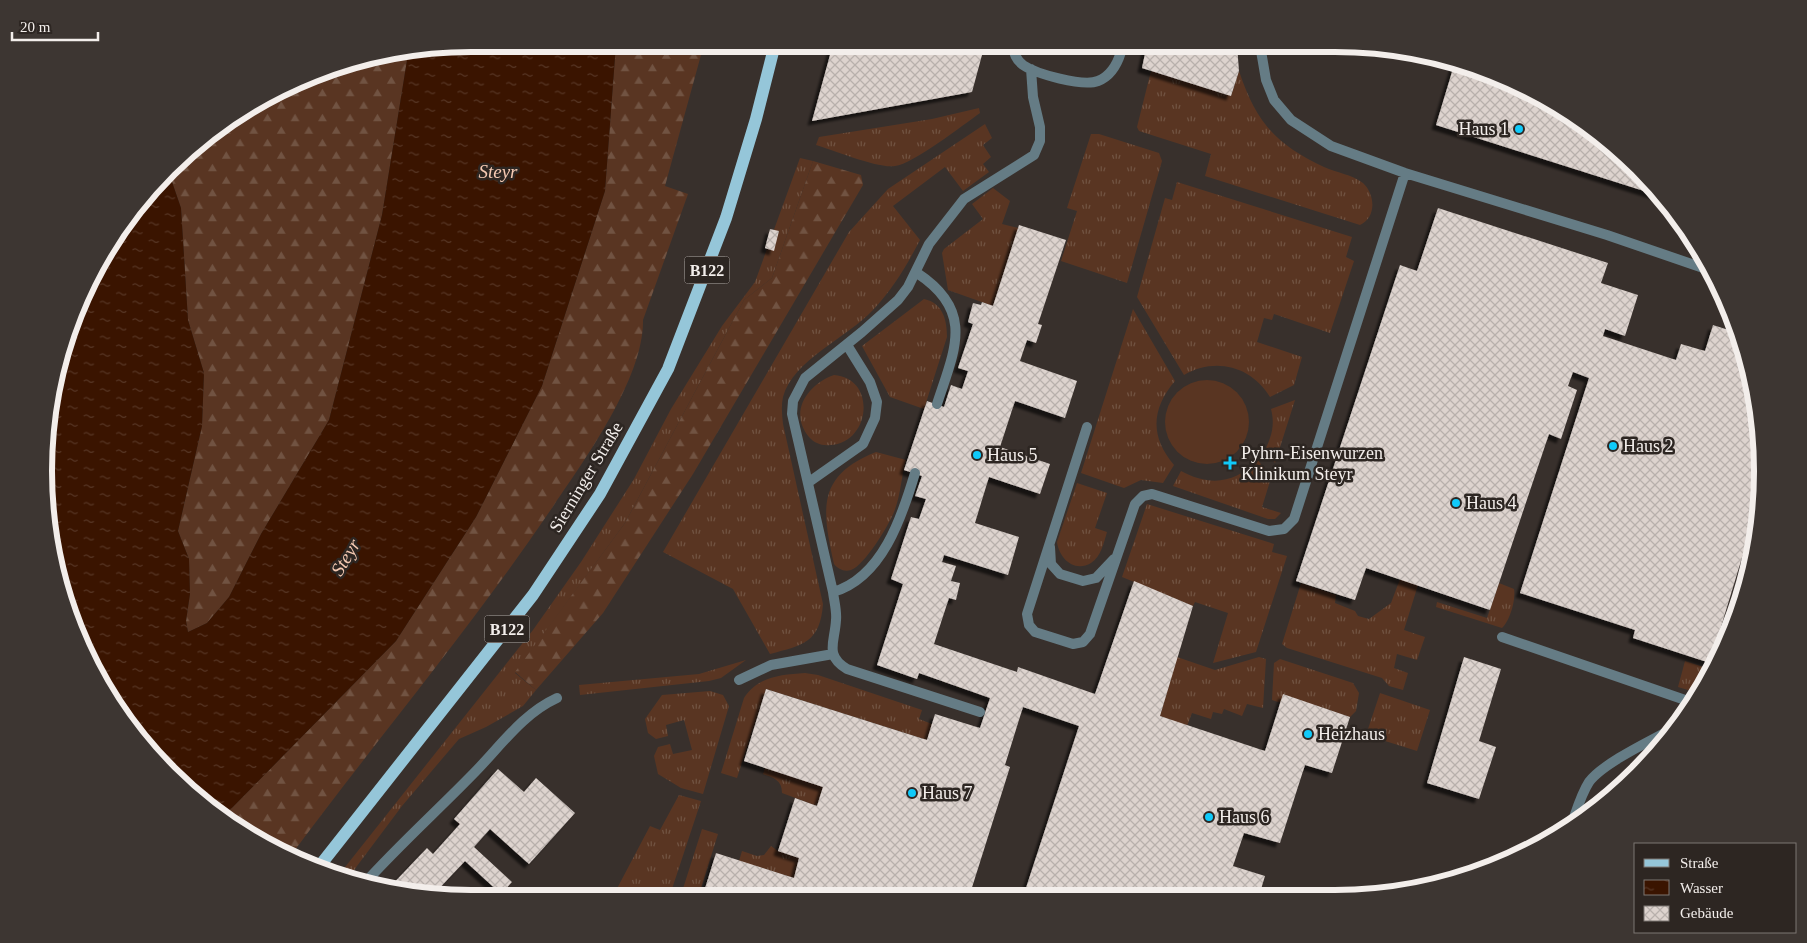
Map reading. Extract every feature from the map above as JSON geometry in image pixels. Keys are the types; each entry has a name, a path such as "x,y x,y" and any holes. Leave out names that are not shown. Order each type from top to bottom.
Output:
{"main road":[{"name":"Sierninger Straße","path":"322,863 533,595 600,494 668,369 726,218 756,119 773,52"}],"street":[{"path":"1014,52 1016,58 1032,69 1084,84 1097,82 1108,75 1117,63 1121,52"},
{"path":"1261,52 1266,80 1274,100 1291,120 1331,146 1405,173 1607,235 1701,267"},
{"path":"980,712 847,670 838,664 833,654 832,639 836,620 833,592 809,482 795,431 792,414 793,401 805,378 898,300 917,273 929,244 964,199 1034,155 1040,140 1040,127 1033,97 1032,69"},
{"path":"1087,427 1027,614 1029,625 1035,632 1073,644 1082,642 1090,634 1135,504 1143,496 1152,494 1269,531 1284,529 1294,519 1405,173"},
{"path":"917,273 940,290 953,311 954,344 937,404"},
{"path":"809,482 863,444 875,418 877,402 870,382 846,345"},
{"path":"833,592 846,588 856,582 886,545 906,504 915,473"},
{"path":"1050,539 1051,564 1060,574 1083,581 1096,578 1116,557"},
{"path":"1502,638 1686,700"},
{"path":"739,680 771,665 833,654"},
{"path":"371,878 482,765 516,727 543,704 557,698"},
{"path":"1575,815 1582,795 1590,781 1605,767 1661,735"}],"green space":[{"path":"615,52 702,52 665,186 688,194 643,320 641,342 624,391 596,441 523,550 294,851 262,834 228,812 396,641 476,517 542,386 605,191"},
{"path":"407,58 382,215 329,420 261,534 229,597 207,623 188,632 186,621 190,594 189,559 178,531 202,426 204,373 188,320 181,208 171,179 195,156 239,123 311,84 363,67"},
{"path":"1151,71 1231,96 1239,71 1260,118 1280,140 1307,158 1363,183 1372,199 1372,211 1369,217 1360,225 1205,176 1211,154 1139,131 1137,127"},
{"path":"979,108 980,113 938,143 913,159 895,166 878,165 816,145 819,137 932,119"},
{"path":"985,124 992,138 983,145 991,157 983,164 989,172 963,191 945,167 893,206 920,240 910,259 893,285 873,310 809,360 789,384 783,397 783,424 823,604 821,617 814,635 800,645 770,654 733,589 663,552 849,232 888,189"},
{"path":"1091,134 1099,134 1159,153 1162,161 1127,283 1061,261 1077,211 1067,208"},
{"path":"800,158 813,161 772,278 744,300 625,523 515,673 536,690 523,706 486,727 459,739 402,806 353,873 343,870 533,630 581,562 634,479 671,409 722,326 755,282"},
{"path":"813,161 861,175 863,185 693,474 603,613 536,690 515,672 625,523 744,300 772,278"},
{"path":"1177,182 1352,237 1346,257 1354,261 1330,333 1274,314 1272,320 1264,318 1257,342 1302,357 1294,385 1270,397 1253,378 1232,368 1208,366 1184,375 1137,297 1165,198 1172,200"},
{"path":"993,188 1010,201 1002,224 1018,228 993,306 948,290 942,253 944,249 983,219 972,204"},
{"path":"924,299 936,304 940,308 945,319 947,337 924,409 890,397 862,346"},
{"path":"1133,309 1175,381 1161,402 1156,423 1157,434 1161,444 1174,465 1163,483 1141,480 1124,488 1081,473"},
{"path":"834,375 848,379 857,387 862,398 864,410 861,423 854,434 844,442 824,445 811,439 803,428 800,418 801,409 809,392 816,385"},
{"path":"1207,380 1223,383 1237,392 1246,406 1249,422 1246,438 1237,452 1223,461 1207,464 1191,461 1177,452 1168,438 1165,422 1168,406 1177,392 1191,383"},
{"path":"1295,400 1275,463 1265,450 1272,430 1271,409"},
{"path":"876,452 906,460 894,512 876,544 862,561 851,570 839,569 834,564 827,527 826,511 828,497 833,484 842,472 856,461"},
{"path":"1258,460 1271,478 1262,507 1281,513 1275,519 1268,519 1173,486 1181,471 1202,479 1222,480 1240,474"},
{"path":"1077,483 1107,493 1095,528 1107,532 1102,549 1091,563 1085,566 1073,565 1068,562 1058,548 1057,542"},
{"path":"1147,504 1274,544 1272,552 1287,556 1256,652 1213,663 1228,613 1195,602 1193,606 1122,577"},
{"path":"1400,579 1418,585 1404,630 1425,637 1417,660 1397,654 1394,668 1408,673 1403,690 1389,686 1382,678 1287,648 1282,644 1301,583 1336,595 1335,603 1355,611 1358,616 1369,619 1391,603"},
{"path":"1499,583 1514,589 1510,615 1502,628 1436,607 1437,602 1487,618"},
{"path":"1177,657 1215,670 1259,657 1266,659 1263,708 1247,704 1242,716 1224,709 1222,714 1213,712 1211,719 1192,713 1187,726 1160,716"},
{"path":"1280,659 1353,683 1359,693 1356,711 1350,717 1284,695 1281,703 1272,700 1274,663"},
{"path":"746,660 721,678 709,681 580,695 579,685 699,674"},
{"path":"1685,661 1705,668 1693,689 1678,687"},
{"path":"805,673 818,675 922,710 919,719 932,724 927,740 766,689 737,778 721,773 744,698 756,685 763,681 779,676"},
{"path":"710,691 723,695 729,706 703,794 681,788 658,774 654,756 658,747 670,744 673,754 692,750 684,720 666,725 668,736 656,739 648,733 645,719 662,695"},
{"path":"1380,693 1430,710 1417,751 1366,735"},
{"path":"765,768 823,787 817,806 782,793 779,782 763,774"},
{"path":"679,795 701,801 672,890 616,890 650,826 660,830"},
{"path":"702,829 718,834 700,890 683,890"},
{"path":"771,846 778,851 799,858 794,878 739,861 742,851 757,856 764,855"}],"water":[{"name":"Steyr","path":"472,52 615,52 605,191 542,386 476,517 396,641 228,812 195,787 175,768 139,727 109,681 84,632 67,580 56,526 53,499 53,444 56,417 67,363 84,311 109,262 139,216 171,179 181,208 188,320 204,373 202,426 178,531 189,559 190,594 186,621 188,632 207,623 229,597 261,534 329,420 382,215 407,58"}],"building":[{"path":"831,52 983,52 972,92 812,121"},
{"path":"1145,52 1238,52 1239,71 1231,96 1142,68"},
{"name":"Haus 1","path":"1453,70 1470,75 1496,84 1521,96 1568,123 1612,156 1649,192 1436,125"},
{"path":"1438,208 1608,263 1601,283 1638,295 1625,336 1605,329 1603,336 1676,360 1681,344 1705,351 1713,325 1730,330 1740,363 1751,417 1754,444 1754,499 1746,552 1744,551 1713,652 1708,662 1633,638 1635,630 1520,593 1589,378 1573,372 1568,386 1577,390 1561,439 1549,434 1490,610 1366,568 1355,600 1296,581 1400,265 1417,271"},
{"path":"1019,225 1066,240 1038,324 1042,325 1036,343 1027,340 1020,361 1077,381 1065,418 1015,401 1000,447 1050,464 1040,494 989,477 975,523 1019,537 1008,575 944,555 942,562 956,566 951,581 960,583 956,600 949,598 934,644 1017,672 1018,667 1095,694 1134,581 1193,606 1160,716 1265,751 1283,694 1350,717 1332,773 1305,765 1280,843 1244,833 1233,866 1265,876 1261,890 1111,890 1104,888 1104,890 1025,890 1079,726 1023,707 1005,765 1010,767 971,890 704,890 716,853 794,878 799,858 778,851 795,798 817,806 823,787 744,761 766,689 927,740 935,714 980,728 990,698 919,673 917,679 877,665 903,584 891,579 911,517 919,519 926,499 915,496 922,476 904,470 927,401 944,407 951,385 962,389 968,371 958,368 973,324 968,322 973,303 981,305 982,302 993,306"},
{"path":"770,229 779,231 774,251 765,248"},
{"path":"1464,657 1501,669 1479,741 1496,747 1479,799 1427,783"},
{"path":"498,769 524,792 536,778 575,813 529,864 490,829 474,847 512,882 505,890 497,890 465,861 438,889 394,883 427,848 433,854 460,824 454,819"}],"place":[{"name":"Haus 1","path":"1519,129"},
{"name":"Haus 2","path":"1613,446"},
{"name":"Haus 5","path":"977,455"},
{"name":"Pyhrn-Eisenwurzen Klinikum Steyr","path":"1230,463"},
{"name":"Haus 4","path":"1456,503"},
{"name":"Heizhaus","path":"1308,734"},
{"name":"Haus 7","path":"912,793"},
{"name":"Haus 6","path":"1209,817"}]}
